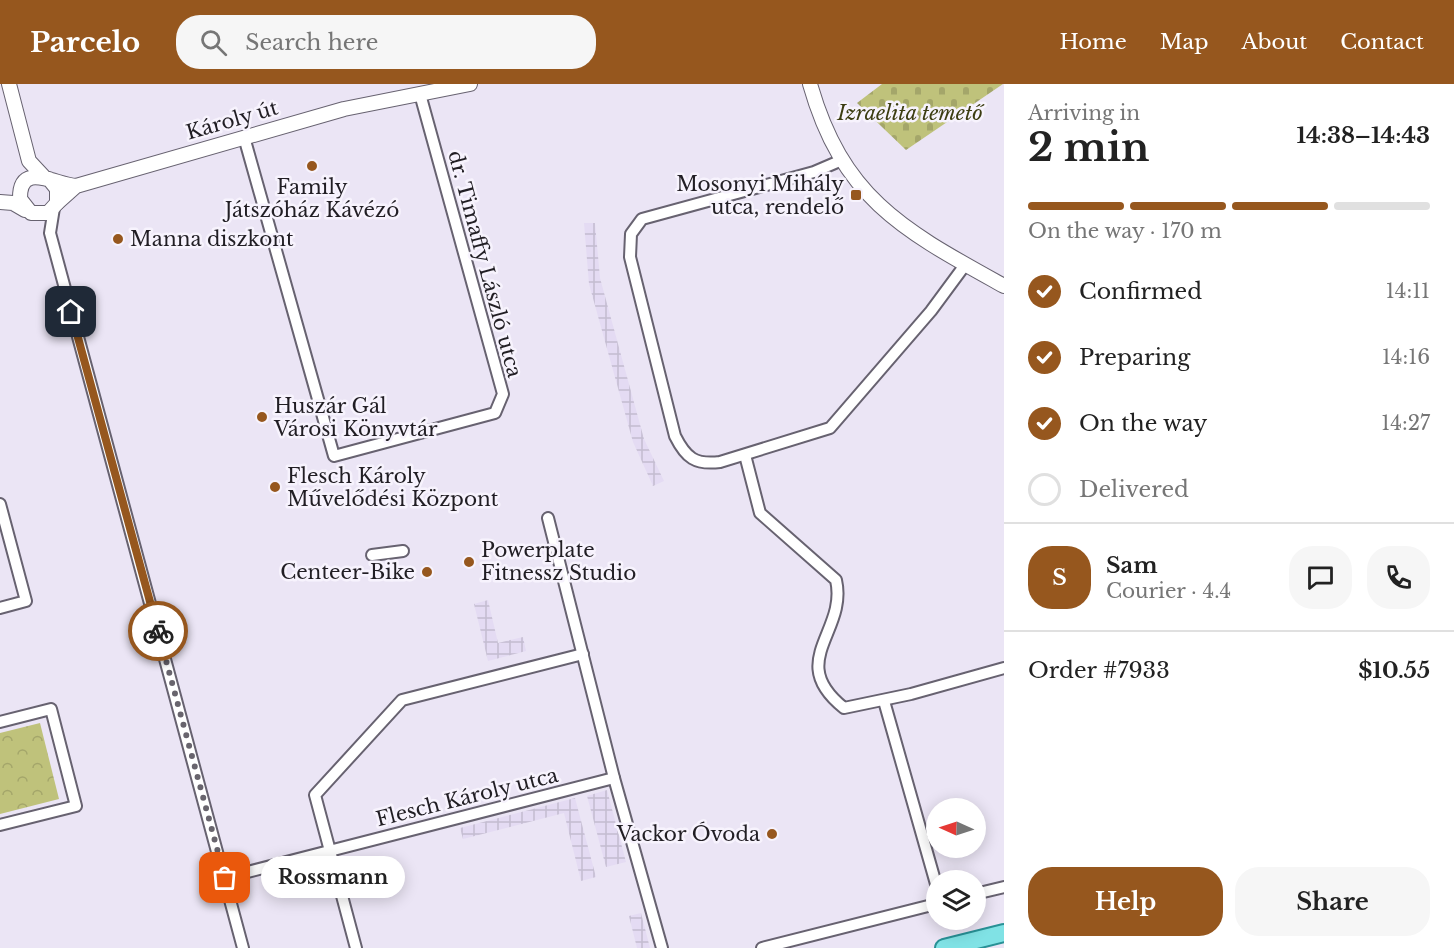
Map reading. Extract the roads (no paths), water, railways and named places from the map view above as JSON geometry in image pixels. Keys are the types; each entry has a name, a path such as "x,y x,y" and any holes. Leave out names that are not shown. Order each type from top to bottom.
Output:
{"main road":[{"path":"945,948 1004,933"}],"street":[{"path":"9,84 29,160 20,199 28,212 43,215 55,206"},
{"name":"Károly út","path":"55,206 76,186 344,109 422,91 470,84"},
{"path":"810,84 819,116 842,160 874,203 912,233 1004,286"},
{"name":"dr. Timaffy László utca","path":"244,137 334,456 495,413 503,394 422,91"},
{"path":"29,160 57,189 50,233"},
{"path":"842,160 814,172 642,219 631,234 630,257 675,436 684,453 703,464 745,455 830,428 931,311 965,265"},
{"path":"1,201 23,185 46,178 63,185 76,186"},
{"path":"1,201 28,212 42,221 50,233 243,948"},
{"path":"745,455 760,513 836,580 839,594 819,657 818,673 826,694 844,708 884,701 1004,668"},
{"path":"0,504 26,601 0,608"},
{"path":"548,518 614,778 662,948"},
{"path":"372,555 403,551"},
{"path":"356,948 315,795 402,700 583,654"},
{"path":"884,701 932,870"},
{"path":"0,722 51,709 76,806 0,825"},
{"name":"Flesch Károly utca","path":"225,878 614,778"},
{"path":"986,891 1004,887"},
{"path":"762,948 926,907"}],"place":[{"name":"Family Játszóház Kávézó","path":"312,166"},
{"name":"Mosonyi Mihály utca, rendelő","path":"856,195"},
{"name":"Manna diszkont","path":"118,239"},
{"name":"Huszár Gál Városi Könyvtár","path":"262,417"},
{"name":"Flesch Károly Művelődési Központ","path":"275,487"},
{"name":"Powerplate Fitnessz Studio","path":"469,562"},
{"name":"Centeer-Bike","path":"427,572"},
{"name":"Vackor Óvoda","path":"772,834"},
{"name":"Rossmann","path":"225,878"}],"park label":[{"name":"Izraelita temető","path":"910,113"}]}
